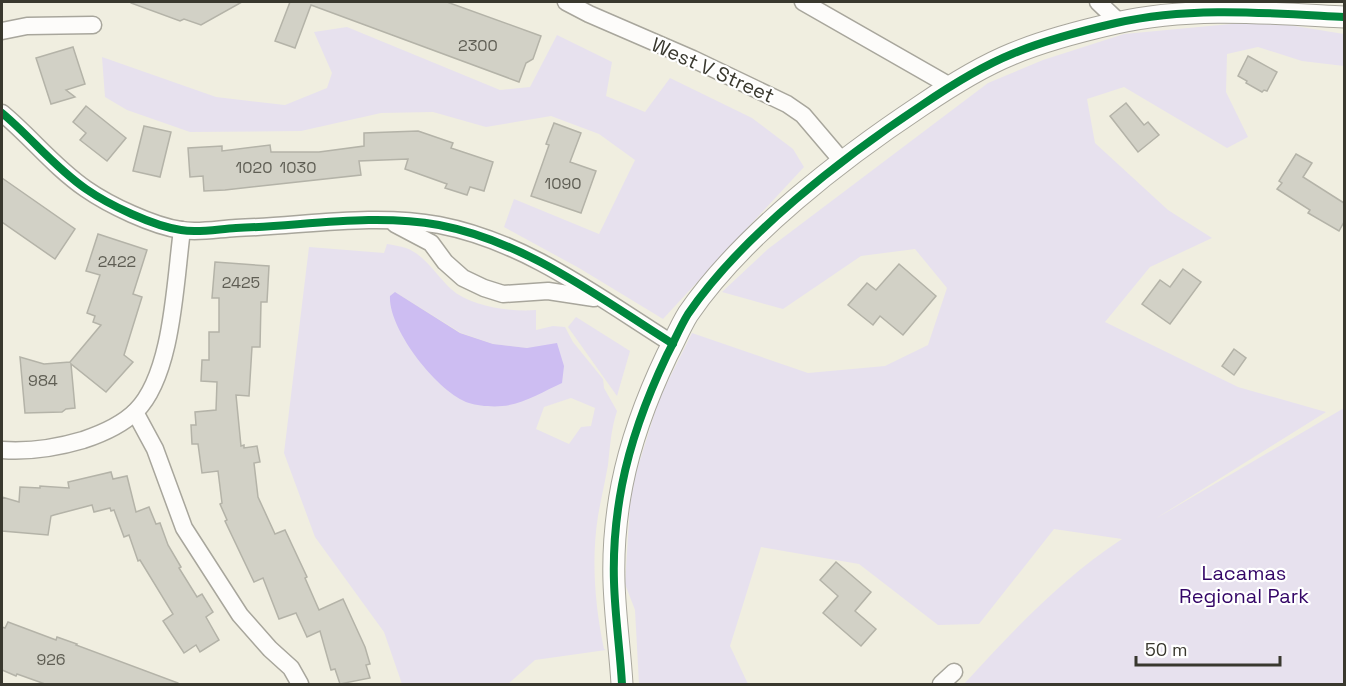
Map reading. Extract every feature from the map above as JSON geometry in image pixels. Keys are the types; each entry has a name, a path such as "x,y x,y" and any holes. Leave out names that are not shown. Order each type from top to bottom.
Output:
{"street":[{"name":"West V Street","path":"566,2 787,104 803,115 843,162"},
{"path":"803,2 950,86"},
{"path":"1098,2 1119,22"},
{"path":"622,684 614,581 616,524 622,484 635,436 649,394 687,317 710,285 743,249 843,162 895,123 950,86 1010,55 1063,36 1119,22 1174,14 1238,12 1344,17"},
{"path":"2,31 27,26 93,25"},
{"path":"2,113 52,161 87,190 138,217 182,230 386,219 439,225 492,239 548,264 673,344"},
{"path":"386,219 431,243 463,278 484,288 503,294 548,291 601,299"},
{"path":"2,450 40,450 67,445 108,430 135,412 155,381 166,348 182,230"},
{"path":"135,412 155,449 184,528 240,615 270,649 291,668 300,684"},
{"path":"941,684 954,672"}],"green space":[{"name":"Lacamas Regional Park","path":"1263,21 1344,34 1344,66 1302,61 1258,47 1227,54 1226,92 1248,137 1227,148 1124,87 1087,99 1095,143 1168,210 1212,238 1150,267 1105,322 1238,387 1326,412 1155,519 1344,408 1344,684 964,684 1019,625 1058,588 1122,539 1054,529 979,624 938,625 859,564 761,547 730,646 748,684 639,684 635,610 625,584 631,489 659,399 692,333 808,373 885,366 928,345 947,288 915,249 861,256 783,309 722,292 768,249 988,83 1043,60 1124,34"},
{"path":"347,27 500,90 530,87 557,35 612,62 606,96 645,112 670,78 752,118 793,149 804,167 663,319 579,268 504,227 514,199 599,234 635,160 599,134 551,116 486,127 433,112 381,113 301,131 190,132 127,110 105,97 102,57 216,97 285,105 327,88 332,73 314,32"},
{"path":"387,244 413,251 451,289 469,300 503,309 536,310 536,330 553,326 565,327 573,342 603,379 604,388 617,411 598,516 594,566 598,616 606,650 535,660 508,684 402,684 384,632 315,537 284,453 309,247 384,253","holes":["395,292 461,333 493,344 527,348 503,406","571,398 595,408 591,426 581,427 569,444 536,429 544,407"]},
{"path":"576,317 630,351 617,396 568,327"}],"shaded area":[{"path":"395,292 460,333 493,344 527,348 557,343 564,366 562,383 510,405 477,405 457,397 443,387 430,373 406,342 392,310 390,296"}],"building":[{"path":"131,2 242,2 201,25 184,19 180,21"},
{"path":"290,2 447,2 541,36 533,59 526,63 519,82 311,5 295,48 275,41"},
{"path":"73,47 85,84 66,90 75,97 51,104 36,58"},
{"path":"1248,56 1277,72 1267,91 1262,92 1238,76"},
{"path":"1126,103 1144,125 1148,122 1159,135 1138,152 1110,116"},
{"path":"86,106 126,138 107,161 80,140 86,133 73,122"},
{"path":"554,123 581,133 570,162 596,171 581,213 531,196 549,145 546,144"},
{"path":"144,126 171,132 160,177 133,171"},
{"path":"418,131 453,143 451,148 493,162 484,191 470,187 467,195 445,188 447,184 405,169 408,159 359,161 361,175 225,190 204,191 203,176 190,177 188,148 222,146 222,151 270,145 271,152 319,152 364,146 364,133"},
{"path":"1296,154 1312,163 1303,177 1344,203 1344,222 1339,231 1308,213 1310,210 1277,189 1282,183 1279,181"},
{"path":"2,178 75,229 55,259 2,222"},
{"path":"98,234 147,250 133,294 142,297 124,355 133,362 106,392 71,364 75,408 62,412 25,413 20,357 44,364 70,362 101,325 93,322 95,316 87,313 100,275 86,271"},
{"path":"215,262 269,266 267,302 261,302 260,347 252,347 249,396 236,395 241,446 244,445 244,448 257,446 260,462 254,463 258,497 275,534 285,530 307,577 305,578 319,610 343,599 365,647 370,664 366,665 370,678 340,684 335,669 331,670 320,631 307,637 296,613 279,619 263,578 254,582 225,521 227,520 220,504 222,503 218,471 202,473 198,444 192,444 191,425 196,425 195,412 216,410 217,382 201,381 202,360 209,360 209,332 219,332 219,298 212,298"},
{"path":"899,264 936,296 903,335 880,316 873,325 848,305 867,283 876,290"},
{"path":"1183,269 1201,282 1170,324 1142,304 1160,280 1170,287"},
{"path":"1234,349 1246,358 1234,375 1222,366"},
{"path":"111,472 113,479 127,476 136,512 149,507 156,524 160,523 168,545 181,567 179,568 197,597 202,594 213,612 206,617 219,640 200,652 196,645 184,653 163,621 173,614 140,560 138,561 129,535 124,537 114,510 111,511 110,508 94,512 92,505 51,516 48,535 2,531 2,497 19,502 20,487 69,488 68,482"},
{"path":"836,562 871,592 855,611 876,629 861,646 823,613 838,596 820,580"},
{"path":"8,622 56,640 57,637 77,644 178,684 45,684 17,674 16,676 2,670 2,627 5,628"}],"cycle path":[{"path":"622,684 615,595 615,545 622,485 635,435 646,402 688,314 736,255 765,227 827,174 891,126 966,77 1025,49 1103,26 1172,14 1230,12 1344,17"},
{"path":"2,113 63,171 86,189 119,208 158,224 194,231 363,220 439,225 471,233 532,258 589,290 673,344"}]}
